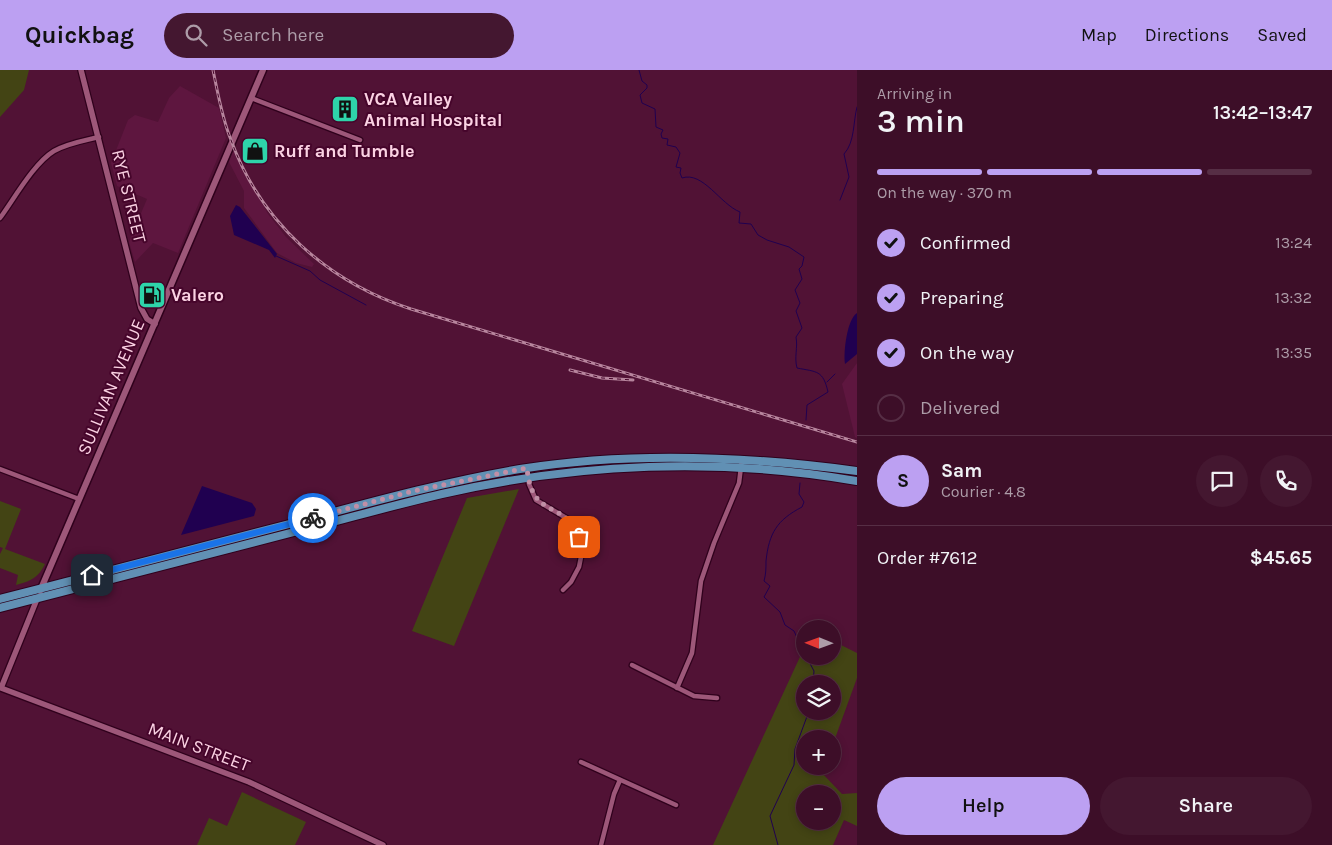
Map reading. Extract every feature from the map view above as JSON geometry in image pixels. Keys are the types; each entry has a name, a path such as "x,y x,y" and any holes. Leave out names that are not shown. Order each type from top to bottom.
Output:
{"highway":[{"path":"685,457 685,467"},
{"path":"0,599 413,491 527,468 626,459 685,457 742,459 857,471"},
{"path":"626,459 626,468"},
{"path":"0,608 442,494 528,478 626,468 685,467 741,468 857,481"},
{"path":"348,508 351,517"}],"main road":[{"name":"SULLIVAN AVENUE","path":"37,599 262,70"}],"street":[{"name":"RYE STREET","path":"81,70 141,308 147,319 154,324"},
{"path":"251,98 360,140"},
{"path":"0,218 34,170 52,152 71,143 99,138"},
{"path":"677,688 692,653 703,574 738,485 742,459"},
{"path":"527,468 528,478 536,500 573,522 583,547 579,567 571,582 563,590"},
{"path":"0,470 79,500"},
{"name":"SULLIVAN AVENUE","path":"0,688 37,599"},
{"path":"632,665 694,696 717,698"},
{"name":"MAIN STREET","path":"0,688 249,782 383,845"},
{"path":"581,762 676,805"},
{"path":"601,845 614,794 620,780"}],"shaded area":[{"path":"0,70 29,70 24,90 0,117"},
{"path":"180,86 219,108 226,138 178,253 153,243 135,262 129,242 147,199 117,186 111,163 128,120 135,115 158,122 169,98"},
{"path":"233,150 268,214 286,237 314,264 312,267 296,263 277,253 244,208 244,191 229,162"},
{"path":"236,205 240,207 277,254 275,258 269,250 234,235 230,216"},
{"path":"857,313 857,354 845,364 845,345 848,329"},
{"path":"857,363 857,438 855,437 842,384"},
{"path":"202,486 252,503 256,509 254,516 181,535"},
{"path":"519,489 454,646 412,631 467,498"},
{"path":"0,501 21,509 5,549 45,564 40,573 34,578 16,585 18,575 0,568 0,554 3,548 0,547"},
{"path":"841,645 857,653 857,678 838,730 796,730 796,775 824,775 833,785 796,785 796,830 840,830 833,845 713,845 796,665 841,665"},
{"path":"242,792 306,822 295,845 197,845 209,818 227,826"},
{"path":"841,793 857,793 857,826 844,820 841,827"}],"waterway":[{"path":"639,70 642,81 647,85 647,88 640,95 642,103 655,109 656,127 663,130 662,138 668,139 667,145 676,147 680,153 676,167 681,168 682,178 690,177 697,179 740,212 739,223 751,224 758,235 789,247 804,257 802,266 799,269 802,279 795,290 800,303 796,311 802,328 796,337 796,364 797,368 818,373 824,380 828,392 807,405 806,420"},
{"path":"840,200 849,177 844,154 852,138 857,107"},
{"path":"276,256 310,271 320,280 366,305"},
{"path":"827,382 835,374"},
{"path":"796,635 794,631 785,625 780,612 764,597 770,586 764,581 767,551 772,535 780,522 802,507 804,502 799,494 800,483"},
{"path":"811,665 814,675"},
{"path":"778,845 770,816 794,765 795,749 806,720"}],"railway":[{"path":"213,70 220,106 228,132 244,170 260,198 279,223 301,246 325,266 352,283 411,309 857,442"},
{"path":"570,370 602,378 633,380"}],"way so far":[{"path":"313,518 413,491 527,468 528,478 536,500 573,522 579,537"}],"place":[{"name":"VCA Valley Animal Hospital","path":"345,109"},
{"name":"Ruff and Tumble","path":"255,151"},
{"name":"Valero","path":"152,295"}],"route":[{"path":"92,575 313,518"}]}
